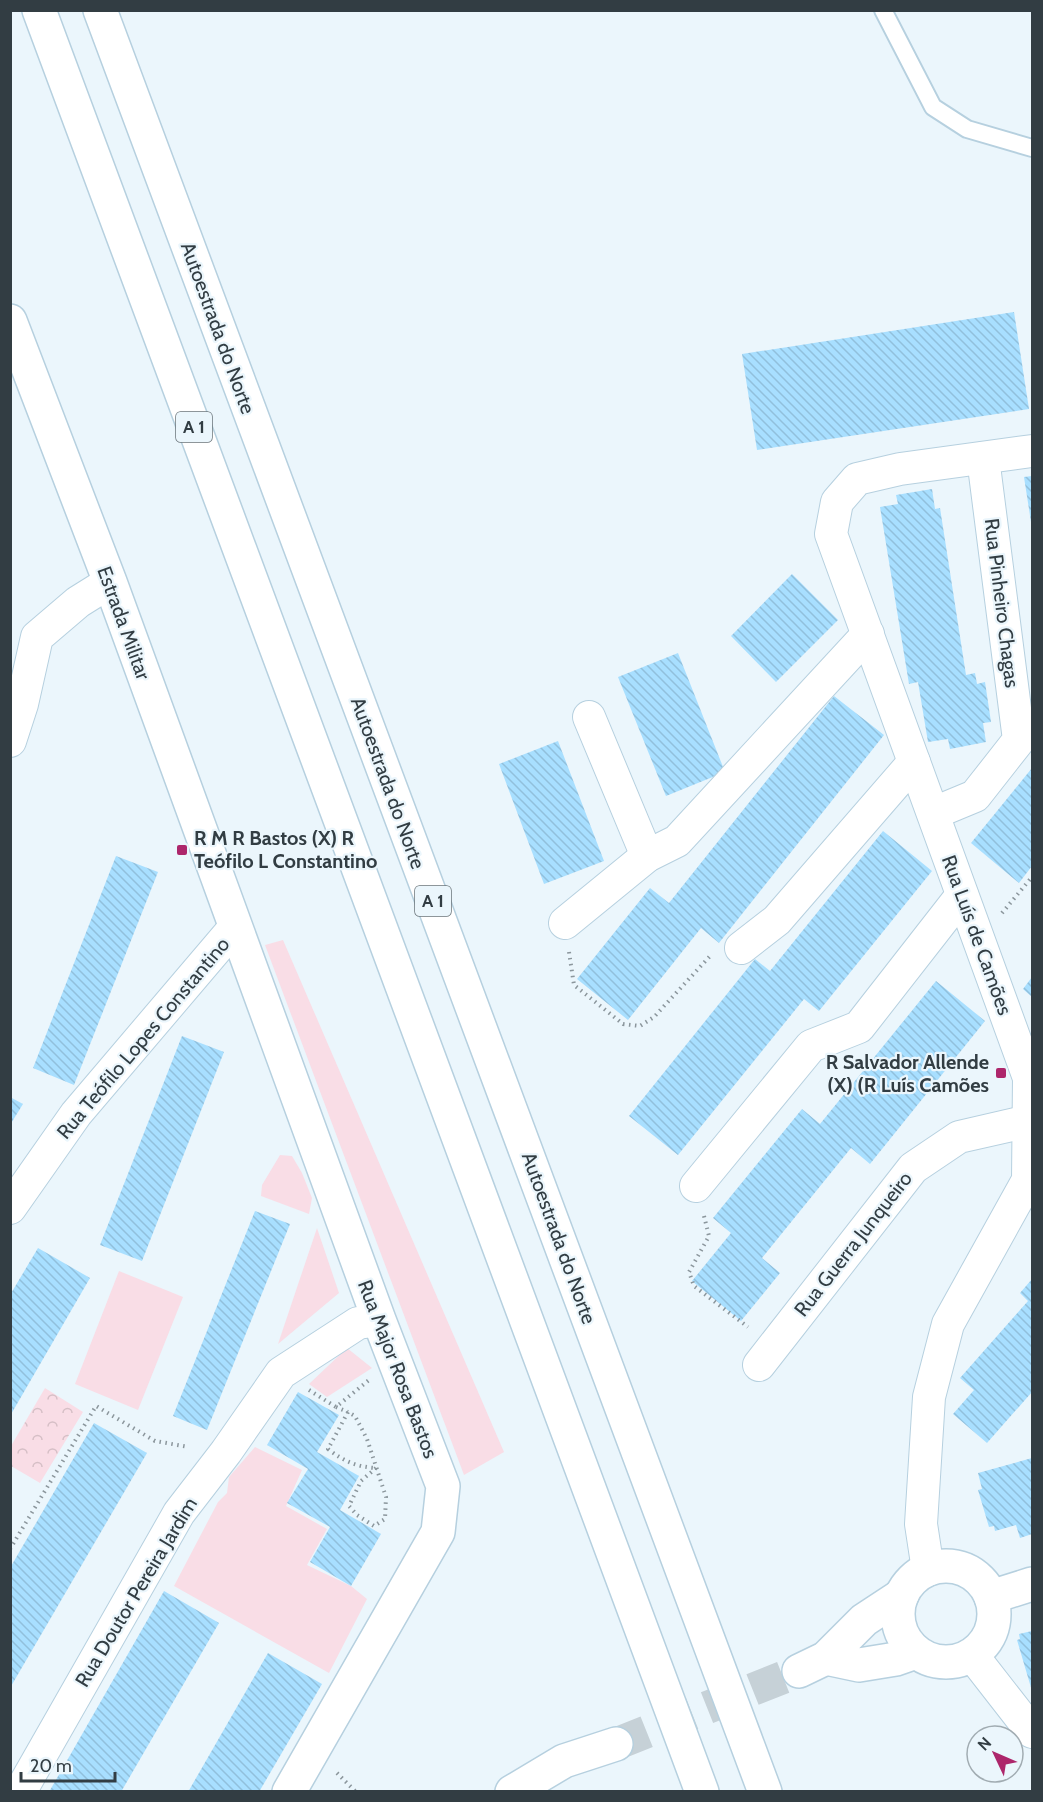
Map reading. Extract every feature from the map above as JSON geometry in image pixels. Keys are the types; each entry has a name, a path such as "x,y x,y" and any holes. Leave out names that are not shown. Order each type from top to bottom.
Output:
{"main road":[{"name":"A 1","path":"39,10 702,1791"},
{"name":"Autoestrada do Norte","path":"100,10 765,1791"},
{"name":"Estrada Militar","path":"10,321 110,582 234,927"},
{"name":"Rua Major Rosa Bastos","path":"234,927 379,1320 443,1486 438,1532 289,1791"},
{"path":"943,1566 958,1568 972,1574 983,1584 991,1597 994,1610 992,1629 982,1646 972,1655 958,1661 944,1663 916,1652 908,1643 898,1620 902,1595 908,1584 928,1570 943,1566"},
{"path":"991,1597 1032,1584"},
{"path":"902,1595 864,1620 812,1665 859,1665 896,1659 916,1652"},
{"path":"512,1791 564,1761 616,1743"}],"street":[{"name":"Rua Luís de Camões","path":"928,1570 921,1524 929,1397 948,1324 1030,1180 1031,1077 962,896 934,813 831,534 837,502 856,479 900,469 1032,451"},
{"name":"Rua Pinheiro Chagas","path":"934,813 975,796 1019,740 983,458"},
{"path":"10,741 22,704 37,637 78,602 110,582"},
{"path":"565,923 647,856 677,841 868,634"},
{"path":"590,717 647,856"},
{"path":"741,948 777,920 914,762"},
{"path":"696,1186 811,1046 859,1027 962,896"},
{"name":"Rua Teófilo Lopes Constantino","path":"10,1208 76,1114 234,927"},
{"name":"Rua Guerra Junqueiro","path":"759,1365 913,1168 959,1137 1029,1121"},
{"name":"Rua Doutor Pereira Jardim","path":"17,1787 179,1513 226,1452 281,1373 358,1323 379,1320"},
{"path":"972,1655 1032,1732"}],"lane":[{"path":"883,10 933,107 967,129 1032,147"}],"path":[{"path":"979,941 1032,877"},
{"path":"565,923 574,985 622,1024 640,1026 654,1017 710,955 741,948"},
{"path":"696,1186 709,1236 688,1272 694,1286 740,1323"},
{"path":"336,1407 367,1382 397,1367"},
{"path":"281,1373 336,1407 356,1416 367,1439 386,1497 385,1520 374,1526 357,1515 349,1506 361,1481 376,1468"},
{"path":"10,1549 96,1406 155,1441 226,1452"},
{"path":"348,1412 328,1449 339,1458 360,1467 376,1468"}],"green space":[{"path":"283,940 504,1452 464,1475 265,945"},
{"path":"280,1155 292,1156 302,1173 312,1198 309,1214 261,1196 262,1185"},
{"path":"317,1228 339,1293 278,1344"},
{"path":"119,1271 183,1297 138,1410 75,1384"},
{"path":"347,1348 372,1368 327,1397 309,1384"},
{"path":"45,1388 83,1412 40,1483 11,1466 11,1446"},
{"path":"255,1447 302,1470 286,1506 327,1529 307,1565 351,1586 367,1599 329,1673 174,1586 218,1502 227,1493 229,1477"}],"building":[{"path":"1014,312 1029,409 757,450 742,354"},
{"path":"1032,476 1032,522 1031,522 1024,477"},
{"path":"932,489 935,509 940,508 966,675 975,673 977,684 985,682 991,722 983,723 986,742 950,749 948,739 928,742 918,682 909,684 880,507 898,504 896,495"},
{"path":"792,574 838,620 776,682 731,636"},
{"path":"678,653 725,772 666,796 618,677"},
{"path":"834,696 884,735 719,943 701,928 628,1020 577,979 650,888 669,903"},
{"path":"558,741 604,861 544,884 499,764"},
{"path":"1032,768 1032,866 1019,883 971,843"},
{"path":"883,831 932,871 819,1011 804,999 678,1155 629,1116 755,959 770,971"},
{"path":"116,856 158,872 74,1085 33,1068"},
{"path":"1032,977 1032,997 1023,989"},
{"path":"936,981 985,1021 870,1164 851,1148 762,1258 780,1273 741,1321 692,1281 731,1233 713,1218 802,1109 820,1124"},
{"path":"182,1036 224,1052 142,1261 100,1245"},
{"path":"10,1097 23,1104 10,1125"},
{"path":"255,1211 290,1224 207,1430 173,1416"},
{"path":"38,1248 90,1278 10,1416 10,1295"},
{"path":"1032,1279 1032,1392 987,1443 953,1414 974,1390 960,1378 1028,1301 1020,1293"},
{"path":"298,1392 339,1415 317,1452 359,1476 340,1510 381,1534 351,1586 310,1562 330,1527 287,1503 308,1469 267,1445"},
{"path":"94,1423 147,1453 10,1688 10,1568"},
{"path":"1032,1458 1032,1534 1020,1538 1016,1525 995,1531 994,1526 989,1527 978,1490 982,1489 978,1473"},
{"path":"164,1591 219,1623 121,1792 49,1792"},
{"path":"1032,1631 1032,1691 1017,1640 1020,1639 1019,1634"},
{"path":"268,1653 322,1684 259,1792 188,1792"}],"tunnel":[{"path":"616,1744 799,1671"}],"place":[{"name":"R M R Bastos (X) R Teófilo L Constantino","path":"182,850"},
{"name":"R Salvador Allende (X) (R Luís Camões","path":"1001,1073"}]}
